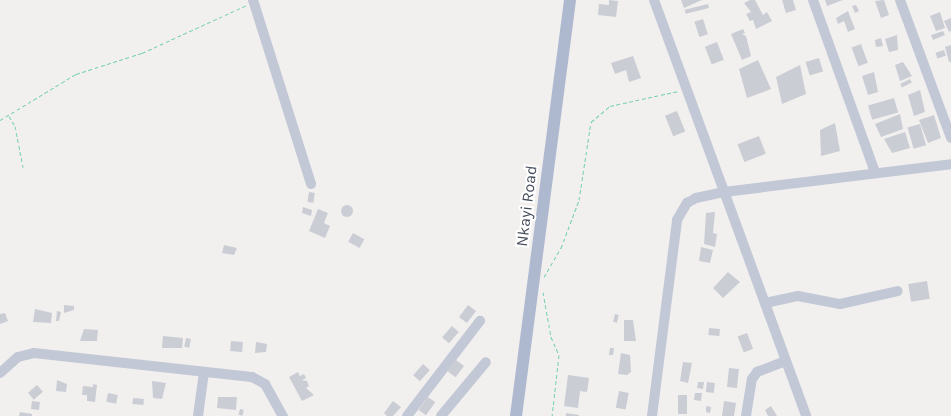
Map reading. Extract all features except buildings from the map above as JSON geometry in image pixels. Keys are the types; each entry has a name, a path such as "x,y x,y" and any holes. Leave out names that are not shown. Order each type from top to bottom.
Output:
{"main road":[{"name":"Nkayi Road","path":"516,416 538,286 570,0"}],"street":[{"path":"654,0 806,416"},
{"path":"812,0 875,172"},
{"path":"900,0 951,138"},
{"path":"253,2 311,184"},
{"path":"652,416 677,220 687,203 696,198 724,192 951,164"},
{"path":"765,303 798,296 840,304 898,292"},
{"path":"407,416 480,321"},
{"path":"0,374 18,357 34,353 260,379 272,393 283,416"},
{"path":"746,416 752,379 757,372 785,361"},
{"path":"440,416 486,362"},
{"path":"198,416 204,372"}],"path":[{"path":"0,120 76,74 142,53 253,2"},
{"path":"552,416 559,355 551,337 538,286 548,272 579,200 591,122 610,106 671,94 685,88"},
{"path":"8,115 15,126 23,166"}]}
